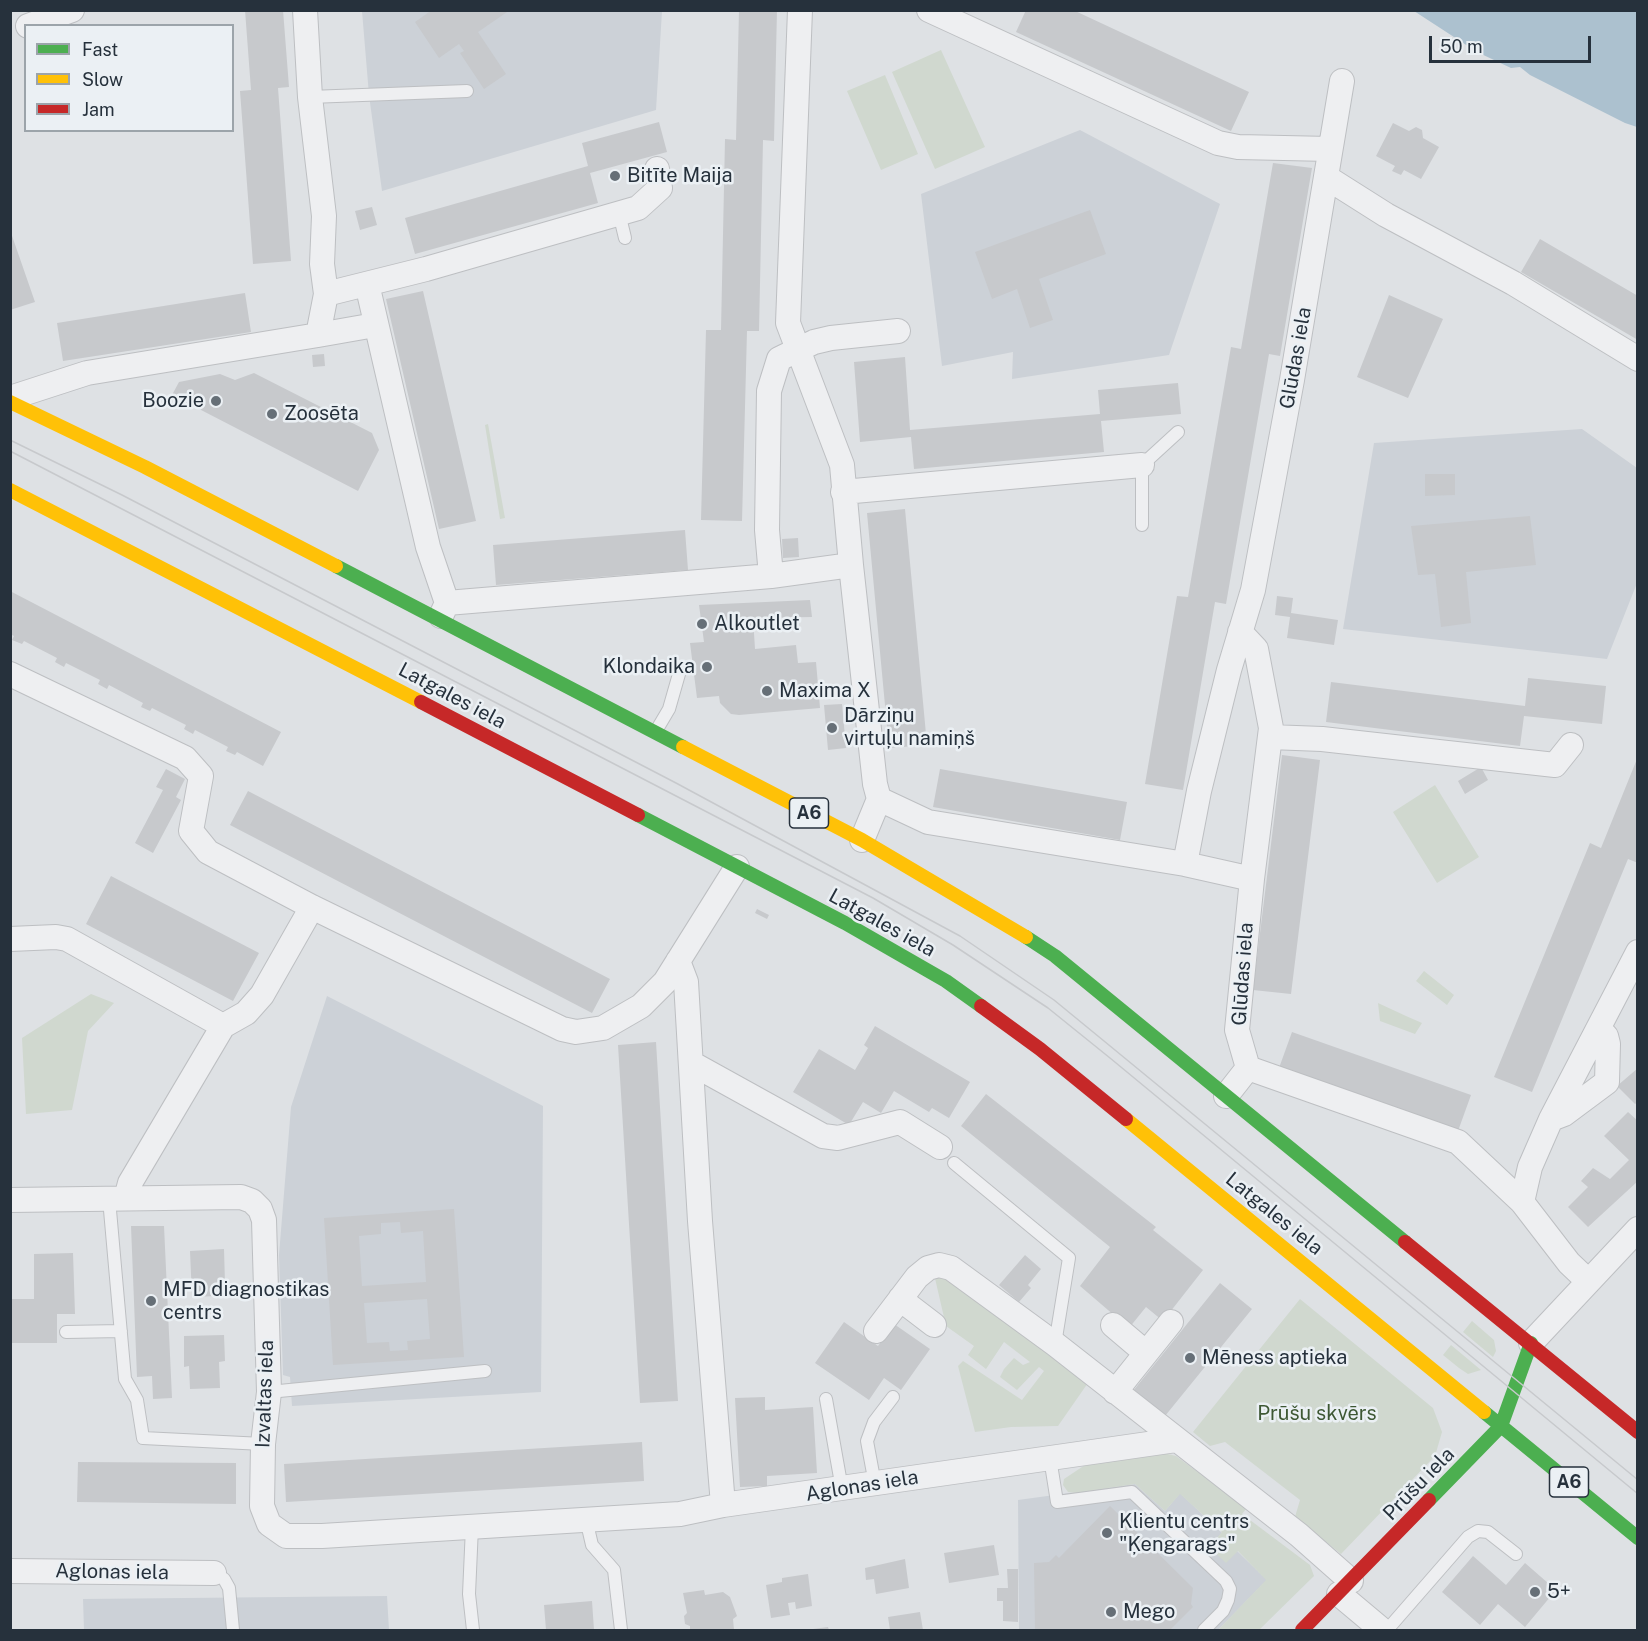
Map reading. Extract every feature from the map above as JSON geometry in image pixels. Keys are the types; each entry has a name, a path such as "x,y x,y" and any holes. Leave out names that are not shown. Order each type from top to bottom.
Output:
{"main road":[{"name":"A6","path":"10,400 443,612 656,732 862,840 965,898 1054,956 1638,1432"},
{"name":"Latgales iela","path":"10,490 138,554 737,867 875,940 946,981 992,1012 1638,1538"},
{"name":"Prūšu iela","path":"1302,1630 1501,1426 1531,1343"}],"street":[{"path":"33,24 72,10"},
{"path":"305,10 310,98 324,216 322,264 326,294 318,335"},
{"path":"800,10 788,323 842,465 875,784 879,800 862,840"},
{"path":"929,10 1218,144 1238,147 1330,149"},
{"name":"Glūdas iela","path":"1185,864 1199,791 1257,567 1292,380 1342,81"},
{"path":"326,294 638,208 660,188 657,169"},
{"path":"1326,177 1386,214 1513,283 1638,359"},
{"path":"367,284 443,612 851,565"},
{"path":"10,400 87,373 375,325"},
{"path":"771,576 767,530 769,391 779,359 831,338 898,331"},
{"path":"843,492 1142,465"},
{"name":"Glūdas iela","path":"1240,632 1256,649 1271,728 1252,879 1237,1030 1248,1068"},
{"path":"10,674 185,758 201,776 191,831 208,852 312,907 562,1029 576,1032 603,1028 641,1006 665,982 737,867"},
{"path":"1270,737 1322,739 1556,765 1571,744"},
{"path":"879,800 928,822 1185,864 1252,879"},
{"path":"118,1198 130,1183 223,1026 246,1013 262,995 312,907"},
{"path":"10,939 56,937 67,939 223,1026"},
{"path":"1522,1202 1530,1167 1551,1119 1638,952"},
{"path":"678,961 686,982 700,1221 723,1505"},
{"path":"1551,1119 1564,1114 1607,1082 1608,1044 1606,1036 1598,1029"},
{"path":"691,1064 823,1136 838,1138 900,1122 947,1155"},
{"path":"1226,1096 1248,1068 1458,1142 1522,1202 1569,1263 1588,1281"},
{"name":"Izvaltas iela","path":"10,1200 241,1197 252,1201 260,1209 264,1220 269,1392 263,1444 262,1506 269,1524 286,1536 322,1536"},
{"path":"1531,1343 1638,1229"},
{"path":"876,1331 900,1299 928,1268 939,1265 951,1268 1055,1344 1299,1535 1382,1630"},
{"path":"900,1299 934,1324"},
{"path":"1115,1392 1172,1322"},
{"path":"1113,1324 1146,1353"},
{"name":"Aglonas iela","path":"322,1536 680,1514 723,1505 1176,1440"},
{"name":"Aglonas iela","path":"10,1571 214,1573"}],"lane":[{"path":"310,98 467,92"},
{"path":"619,213 625,238"},
{"path":"1142,525 1142,465 1178,432"},
{"path":"656,732 669,709 679,674"},
{"path":"947,1155 1070,1258 1055,1344"},
{"path":"118,1198 121,1331 125,1379 137,1400 143,1438 263,1444"},
{"path":"66,1332 121,1331"},
{"path":"269,1392 485,1371"},
{"path":"876,1484 867,1442 874,1422 892,1397"},
{"path":"826,1399 842,1489"},
{"path":"1050,1458 1057,1502 1132,1492 1227,1581 1230,1589 1223,1611 1204,1630"},
{"path":"586,1519 590,1542 614,1570 621,1630"},
{"path":"472,1527 469,1594 473,1630"},
{"path":"1387,1630 1468,1536 1478,1531 1488,1532 1516,1554"},
{"path":"214,1573 224,1579 229,1588 233,1630"}],"shaded area":[{"path":"362,11 662,11 656,110 382,191 369,95"},
{"path":"1080,130 1220,204 1169,355 1012,379 1013,352 942,366 921,194"},
{"path":"1582,429 1637,468 1637,583 1607,659 1343,629 1374,443"},
{"path":"327,996 543,1106 541,1392 292,1406 290,1377 283,1375 279,1255 291,1107"},
{"path":"1135,1484 1165,1511 1180,1493 1222,1533 1209,1546 1237,1551 1267,1580 1218,1630 1019,1630 1018,1500"},
{"path":"387,1596 389,1630 84,1630 83,1599"}],"green space":[{"path":"941,50 985,147 935,169 892,72"},
{"path":"885,75 918,154 881,170 847,91"},
{"path":"488,424 505,518 500,519 485,425"},
{"path":"1435,785 1479,857 1437,883 1393,812"},
{"path":"1424,971 1454,995 1447,1005 1416,981"},
{"path":"91,994 114,1003 88,1031 72,1110 26,1114 22,1038"},
{"path":"1378,1003 1422,1023 1415,1034 1380,1021"},
{"path":"942,1272 1090,1380 1058,1426 1011,1427 975,1432 958,1366 963,1361 1022,1400 1044,1371 1039,1367 1017,1390 1000,1377 1014,1358 1023,1365 1030,1362 1004,1342 986,1369 968,1355 974,1346 946,1326 934,1274"},
{"name":"Prūšu skvērs","path":"1300,1299 1433,1408 1442,1432 1435,1456 1341,1554 1295,1517 1300,1500 1225,1442 1210,1446 1193,1432"},
{"path":"1472,1321 1494,1340 1496,1351 1493,1357 1463,1332"},
{"path":"1451,1345 1481,1370 1468,1374 1443,1355"},
{"path":"1160,1452 1176,1456 1195,1470 1246,1509 1242,1514 1310,1565 1314,1576 1259,1630 1218,1630 1266,1580 1238,1551 1226,1563 1209,1547 1222,1532 1180,1494 1165,1511 1135,1484 1076,1493 1068,1492 1063,1485 1064,1479 1088,1463"}],"water":[{"path":"1414,11 1637,11 1637,127 1530,75 1520,67 1511,68 1477,52"}],"building":[{"path":"245,10 283,10 289,87 278,88 291,261 253,264 240,91 251,90"},
{"path":"432,10 510,10 478,32 506,74 484,89 460,53 464,51 459,44 439,58 415,22"},
{"path":"739,10 777,10 774,141 763,140 759,331 747,331 742,521 701,520 706,330 721,330 725,139 736,140"},
{"path":"1026,10 1073,10 1249,92 1231,131 1016,32"},
{"path":"659,122 667,152 590,173 598,203 415,254 405,218 588,166 582,143"},
{"path":"1393,123 1409,131 1416,127 1422,130 1423,138 1439,147 1421,179 1404,170 1401,175 1392,171 1395,166 1376,156"},
{"path":"1273,163 1312,168 1280,356 1269,354 1226,604 1215,602 1183,790 1145,784 1177,596 1188,597 1231,347 1241,349"},
{"path":"372,207 377,225 360,230 355,211"},
{"path":"1090,210 1106,254 1039,279 1053,320 1030,328 1017,289 992,299 975,252"},
{"path":"10,230 35,302 10,310"},
{"path":"1540,239 1638,296 1638,340 1521,272"},
{"path":"423,291 476,521 439,529 386,299"},
{"path":"245,293 251,332 63,361 57,323"},
{"path":"1389,295 1443,319 1408,398 1357,377"},
{"path":"324,354 325,366 313,367 312,355"},
{"path":"905,357 910,430 1100,414 1098,390 1178,383 1181,414 1101,421 1104,452 914,469 911,437 860,442 854,362"},
{"name":"Zoosēta","path":"254,373 372,433 379,450 358,491 172,395 179,382 220,374 235,380"},
{"path":"1425,474 1455,474 1455,495 1425,496"},
{"path":"905,509 927,745 889,748 867,513"},
{"path":"1530,516 1536,565 1466,572 1471,623 1441,627 1435,574 1418,575 1411,526"},
{"path":"685,530 688,570 496,585 493,545"},
{"path":"798,538 799,557 783,558 782,539"},
{"path":"10,591 281,732 263,766 237,752 235,755 226,751 228,747 195,730 193,734 184,729 186,725 152,708 150,711 141,707 143,703 109,685 107,689 98,684 100,680 66,663 64,667 55,662 57,658 24,641 22,644 12,640 14,636 10,634"},
{"path":"1277,596 1293,598 1291,613 1338,620 1334,645 1287,638 1290,617 1275,615"},
{"path":"810,600 812,617 753,618 755,649 796,645 798,663 816,662 820,708 739,715 731,714 720,703 719,696 697,698 690,643 704,642 699,605"},
{"path":"1528,678 1606,686 1602,724 1524,716 1520,746 1326,722 1331,682 1525,706"},
{"path":"842,704 846,748 828,750 824,705"},
{"path":"1282,755 1320,760 1291,994 1253,990"},
{"path":"1637,759 1638,863 1628,859 1532,1092 1494,1077 1590,843 1601,848"},
{"path":"1481,767 1488,780 1465,794 1458,781"},
{"path":"166,769 185,779 176,797 181,800 153,853 135,843 163,790 156,787"},
{"path":"940,769 1127,802 1120,840 933,807"},
{"path":"248,791 610,979 592,1013 230,825"},
{"path":"111,876 259,953 233,1001 86,924"},
{"path":"757,909 769,915 767,919 755,913"},
{"path":"875,1026 970,1082 949,1118 932,1108 929,1112 894,1091 881,1113 863,1102 849,1125 793,1092 819,1049 855,1070 868,1048 864,1045"},
{"path":"1292,1032 1471,1095 1458,1131 1279,1068"},
{"path":"656,1042 678,1401 640,1403 618,1045"},
{"path":"1638,1068 1638,1102 1635,1104 1617,1086"},
{"path":"986,1094 1156,1227 1153,1230 1203,1270 1163,1321 1146,1307 1129,1328 1080,1286 1110,1247 961,1126"},
{"path":"1628,1112 1638,1121 1638,1181 1588,1227 1568,1207 1588,1187 1581,1181 1593,1168 1610,1179 1629,1160 1604,1136"},
{"path":"454,1209 464,1357 333,1365 324,1218","holes":["400,1222 401,1233 423,1231 426,1282 362,1286 359,1236 381,1234 381,1223","427,1299 430,1339 407,1341 408,1350 390,1351 389,1342 367,1343 364,1303"]},
{"name":"MFD diagnostikas centrs","path":"131,1226 164,1226 172,1398 153,1399 152,1376 137,1377"},
{"path":"224,1249 225,1284 216,1284 217,1296 192,1297 190,1251"},
{"path":"73,1253 75,1314 57,1314 57,1343 10,1343 10,1299 34,1299 34,1254"},
{"path":"1025,1255 1041,1269 1028,1285 1031,1288 1019,1302 999,1285"},
{"path":"1220,1283 1252,1309 1165,1416 1133,1391"},
{"path":"844,1322 878,1346 894,1324 930,1349 901,1390 884,1378 869,1400 815,1363"},
{"path":"224,1335 225,1361 219,1362 220,1388 190,1389 189,1366 184,1367 184,1336"},
{"path":"765,1397 765,1410 813,1407 817,1473 767,1476 767,1486 740,1487 735,1398"},
{"path":"642,1442 644,1481 286,1502 284,1464"},
{"path":"78,1462 236,1463 236,1504 77,1502"},
{"path":"1110,1506 1193,1588 1191,1604 1193,1607 1170,1630 1035,1630 1034,1563 1049,1562 1056,1555 1059,1558"},
{"path":"994,1545 999,1575 949,1583 944,1553"},
{"path":"1473,1556 1506,1585 1525,1563 1556,1590 1525,1627 1498,1604 1480,1625 1442,1592"},
{"path":"905,1559 909,1588 876,1594 874,1579 866,1580 865,1568"},
{"path":"1007,1569 1018,1569 1018,1622 1003,1621 1003,1601 997,1601 997,1588 1008,1588"},
{"path":"808,1574 812,1606 796,1609 795,1602 788,1603 790,1615 771,1618 766,1585 782,1582 782,1578"},
{"path":"704,1590 705,1595 723,1592 730,1597 737,1616 733,1619 734,1630 690,1630 690,1626 685,1624 684,1616 687,1613 683,1593"},
{"path":"592,1601 594,1630 546,1630 544,1605"},
{"path":"920,1612 923,1630 890,1630 888,1617"},
{"path":"828,1627 829,1630 813,1630 813,1629"}],"tram line":[{"path":"10,440 122,495 676,783 960,936 1054,1000 1638,1480"},
{"path":"10,451 873,898 953,945 1048,1008 1638,1494"}],"traffic: fast":[{"path":"336,566 683,747"},
{"path":"638,815 845,923 946,981 981,1006"},
{"path":"1026,937 1055,956 1405,1242"},
{"path":"1429,1500 1501,1426 1531,1343"},
{"path":"1484,1412 1638,1538"}],"traffic: slow":[{"path":"10,402 145,467 336,566"},
{"path":"10,490 421,702"},
{"path":"683,747 862,840 1026,937"},
{"path":"1126,1119 1484,1412"}],"traffic: jam":[{"path":"421,702 638,815"},
{"path":"981,1006 1040,1049 1126,1119"},
{"path":"1405,1242 1638,1432"},
{"path":"1302,1630 1429,1500"}],"place":[{"name":"Bitīte Maija","path":"615,176"},
{"name":"Boozie","path":"216,401"},
{"name":"Zoosēta","path":"272,414"},
{"name":"Alkoutlet","path":"702,624"},
{"name":"Klondaika","path":"707,667"},
{"name":"Maxima X","path":"767,691"},
{"name":"Dārziņu virtuļu namiņš","path":"832,728"},
{"name":"MFD diagnostikas centrs","path":"151,1301"},
{"name":"Mēness aptieka","path":"1190,1358"},
{"name":"Klientu centrs \"Ķengarags\"","path":"1107,1533"},
{"name":"5+","path":"1535,1592"},
{"name":"Mego","path":"1111,1612"}]}
